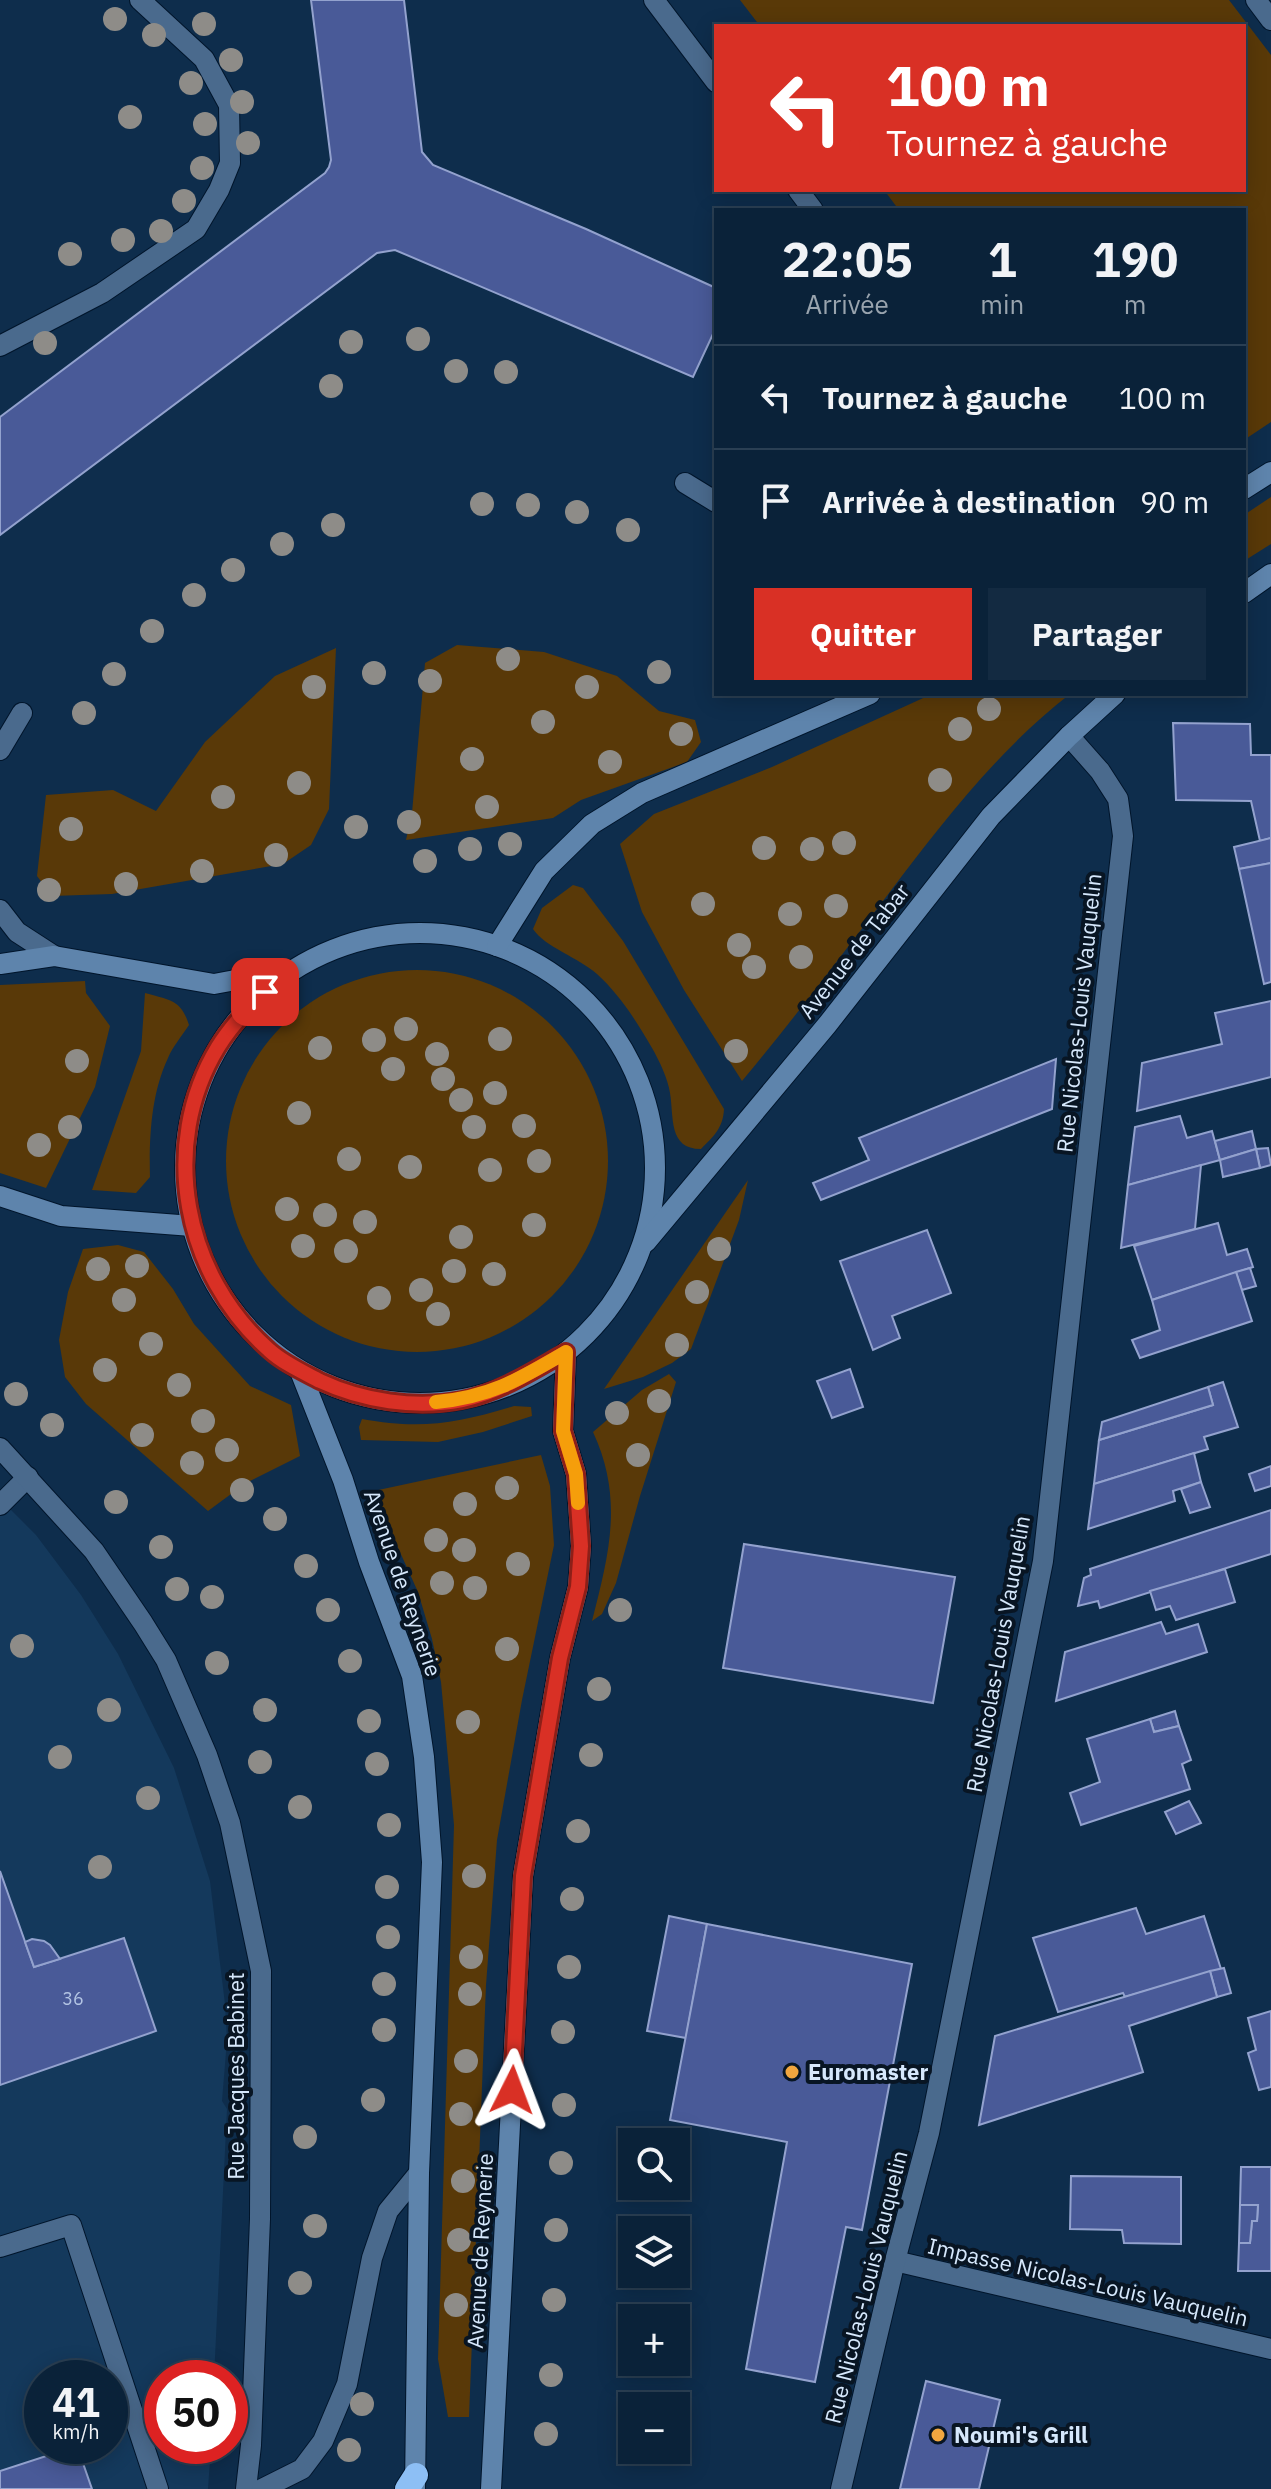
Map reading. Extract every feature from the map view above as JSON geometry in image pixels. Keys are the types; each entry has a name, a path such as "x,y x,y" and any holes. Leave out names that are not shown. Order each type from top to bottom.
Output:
{"main road":[{"path":"1246,488 1271,472"},
{"path":"1246,592 1271,574"},
{"path":"497,946 544,871 592,824 642,793 865,696"},
{"name":"Avenue de Tabar","path":"641,1248 827,1025 991,816 1113,696"},
{"path":"0,964 54,956 214,984 294,969 366,940 410,933 454,935 497,946 531,960 562,980 614,1034 633,1066 653,1138 655,1175 651,1212 641,1248 628,1278 611,1305 566,1352 502,1389 461,1400 420,1403 378,1400 338,1389 300,1371 270,1351 219,1292 203,1261 185,1190 185,1153 191,1117 201,1081 217,1048 239,1018 294,969"},
{"path":"0,1196 61,1216 192,1226"},
{"name":"Avenue de Reynerie","path":"491,2489 523,1876 560,1658 578,1587 581,1546 576,1474 563,1431 566,1352"},
{"name":"Avenue de Reynerie","path":"300,1371 343,1480 369,1562 412,1676 424,1757 432,1862 419,2173 413,2484"}],"street":[{"path":"0,346 102,293 196,229 219,190 230,163 229,105 217,82 204,59 140,0"},
{"path":"654,0 714,79"},
{"path":"1256,0 1271,20"},
{"path":"685,483 714,501"},
{"path":"0,750 22,713"},
{"name":"Rue Nicolas-Louis Vauquelin","path":"841,2489 929,2133 1043,1561 1123,836 1118,799 1100,771 1069,736"},
{"path":"0,910 17,932 54,956"},
{"name":"Rue Jacques Babinet","path":"0,1448 94,1551 166,1660 207,1755 230,1823 247,1894 261,1987 260,2219 251,2445 246,2489"},
{"path":"0,1505 28,1477"},
{"path":"262,2489 302,2469 323,2441 347,2384 372,2258 384,2222 388,2211 419,2173"},
{"path":"0,2247 71,2225 158,2489"},
{"name":"Impasse Nicolas-Louis Vauquelin","path":"895,2261 1271,2349"}],"shaded area":[{"path":"740,0 1229,0 1271,55 1271,422 1246,439 1246,208 898,208 886,192 1246,192 1246,24 758,24"},
{"path":"1271,497 1271,544 1246,560 1246,514"},
{"path":"457,645 544,652 617,676 659,711 695,720 701,742 687,762 581,800 553,818 406,840 412,813 425,663"},
{"path":"336,648 329,809 311,845 283,864 112,894 52,896 37,876 46,795 113,790 156,811 205,742 275,676"},
{"path":"928,696 1068,696 1019,738 973,788 742,1081 684,990 642,912 620,844 654,814 772,767"},
{"path":"573,885 583,888 623,941 724,1109 720,1127 701,1149 690,1148 678,1138 663,1070 621,1000 597,974 533,929 542,908"},
{"path":"417,970 454,974 490,985 523,1002 552,1026 576,1055 593,1088 604,1124 608,1161 604,1198 593,1234 576,1267 552,1296 523,1320 490,1337 454,1348 417,1352 380,1348 344,1337 311,1320 282,1296 258,1267 241,1234 230,1198 226,1161 230,1124 241,1088 258,1055 282,1026 311,1002 344,985 380,974"},
{"path":"85,981 86,993 110,1026 95,1087 46,1188 0,1173 0,985"},
{"path":"145,993 178,1005 189,1025 170,1054 158,1086 151,1132 150,1177 136,1193 92,1190 141,1051"},
{"path":"748,1180 739,1220 691,1349 672,1363 643,1377 604,1389"},
{"path":"118,1245 144,1252 173,1289 194,1324 250,1386 291,1405 300,1456 246,1483 208,1511 86,1404 65,1377 59,1340 68,1292 83,1249"},
{"path":"669,1374 676,1382 616,1583 602,1614 592,1621 608,1549 611,1504 603,1457 593,1432 642,1390"},
{"path":"514,1406 531,1407 532,1416 438,1442 361,1440 359,1427 362,1419 403,1424 439,1423"},
{"path":"541,1455 550,1486 554,1545 497,1840 486,1985 469,2417 448,2417 438,2359 454,1825 441,1682 432,1639 418,1592 369,1492"},
{"path":"0,1499 36,1535 81,1595 118,1654 174,1768 210,1881 227,2040 222,2101 227,2109 215,2360 144,2360 144,2464 210,2464 208,2489 0,2489"}],"building":[{"path":"311,0 404,0 422,152 433,165 714,287 714,335 693,377 395,250 377,253 0,535 0,417 325,173 331,160"},
{"path":"1173,723 1250,724 1251,755 1271,755 1271,838 1260,841 1251,801 1176,800"},
{"path":"1271,838 1271,863 1239,869 1234,847"},
{"path":"1271,863 1271,982 1264,984 1239,869"},
{"path":"1271,1001 1271,1077 1137,1111 1142,1063 1222,1044 1215,1013"},
{"path":"1056,1059 1052,1109 821,1200 813,1183 869,1160 859,1138"},
{"path":"1180,1116 1187,1138 1212,1131 1220,1160 1128,1185 1135,1127"},
{"path":"1252,1131 1256,1149 1220,1160 1215,1141"},
{"path":"1268,1148 1271,1165 1260,1168 1256,1149"},
{"path":"1256,1149 1260,1168 1223,1177 1220,1160"},
{"path":"1201,1165 1195,1229 1121,1248 1128,1185"},
{"path":"1218,1223 1227,1255 1247,1249 1253,1267 1152,1300 1134,1246"},
{"path":"927,1230 951,1293 892,1316 900,1338 873,1350 840,1261"},
{"path":"1250,1268 1256,1286 1242,1290 1236,1272"},
{"path":"1236,1272 1252,1321 1140,1358 1132,1340 1160,1330 1152,1300"},
{"path":"850,1369 863,1407 832,1418 817,1381"},
{"path":"1223,1382 1238,1427 1204,1437 1208,1449 1094,1484 1099,1440 1213,1405 1208,1387"},
{"path":"1208,1387 1213,1405 1099,1440 1102,1422"},
{"path":"1194,1453 1201,1482 1173,1491 1175,1501 1088,1529 1094,1484"},
{"path":"1271,1466 1271,1486 1255,1491 1249,1474"},
{"path":"1201,1482 1210,1507 1190,1513 1181,1489"},
{"path":"1271,1510 1271,1554 1100,1608 1098,1601 1078,1606 1084,1578 1091,1575 1090,1569"},
{"path":"744,1544 955,1577 933,1703 723,1668"},
{"path":"1225,1569 1235,1602 1176,1620 1170,1606 1156,1610 1150,1591"},
{"path":"1161,1622 1166,1634 1198,1624 1207,1652 1056,1701 1065,1652"},
{"path":"1175,1711 1179,1726 1154,1732 1150,1719"},
{"path":"1150,1719 1154,1732 1179,1726 1191,1760 1182,1764 1190,1789 1081,1825 1070,1793 1100,1782 1087,1739"},
{"path":"1189,1801 1201,1823 1176,1834 1165,1812"},
{"path":"0,1871 34,1967 124,1938 156,2031 0,2085"},
{"path":"1136,1908 1146,1934 1204,1916 1221,1969 1125,1997 1123,1993 1058,2012 1033,1938"},
{"path":"669,1916 707,1924 686,2038 647,2031"},
{"path":"707,1924 912,1964 862,2230 846,2227 815,2382 746,2369 787,2142 670,2120"},
{"path":"32,1939 50,1945 60,1959 34,1967 25,1942"},
{"path":"1224,1968 1231,1993 1217,1997 1210,1971"},
{"path":"1210,1971 1217,1997 1129,2026 1143,2072 979,2125 995,2036"},
{"path":"1271,2011 1271,2087 1259,2090 1248,2053 1256,2050 1248,2018"},
{"path":"1241,2167 1271,2167 1271,2271 1238,2271 1239,2243 1250,2243 1252,2221 1257,2221 1258,2205 1240,2205"},
{"path":"1071,2176 1181,2177 1181,2244 1124,2243 1122,2230 1070,2229"},
{"path":"1240,2205 1258,2205 1257,2221 1252,2221 1250,2243 1239,2243"},
{"path":"926,2381 1000,2400 979,2489 900,2489"},
{"path":"24,2463 83,2464 92,2489 0,2489 0,2471"}],"slow traffic":[{"path":"436,1402 461,1400 502,1389 566,1352 563,1431 576,1474 578,1503"}],"place":[{"name":"Euromaster","path":"792,2072"},
{"name":"Noumi's Grill","path":"938,2435"}],"route":[{"path":"265,992 239,1018 217,1048 201,1081 185,1153 185,1190 203,1261 219,1292 241,1321 270,1351 300,1371 338,1389 378,1400 420,1403 461,1400 502,1389 566,1352 563,1431 576,1474 581,1546 578,1587 560,1658 523,1876 512,2090"}]}
